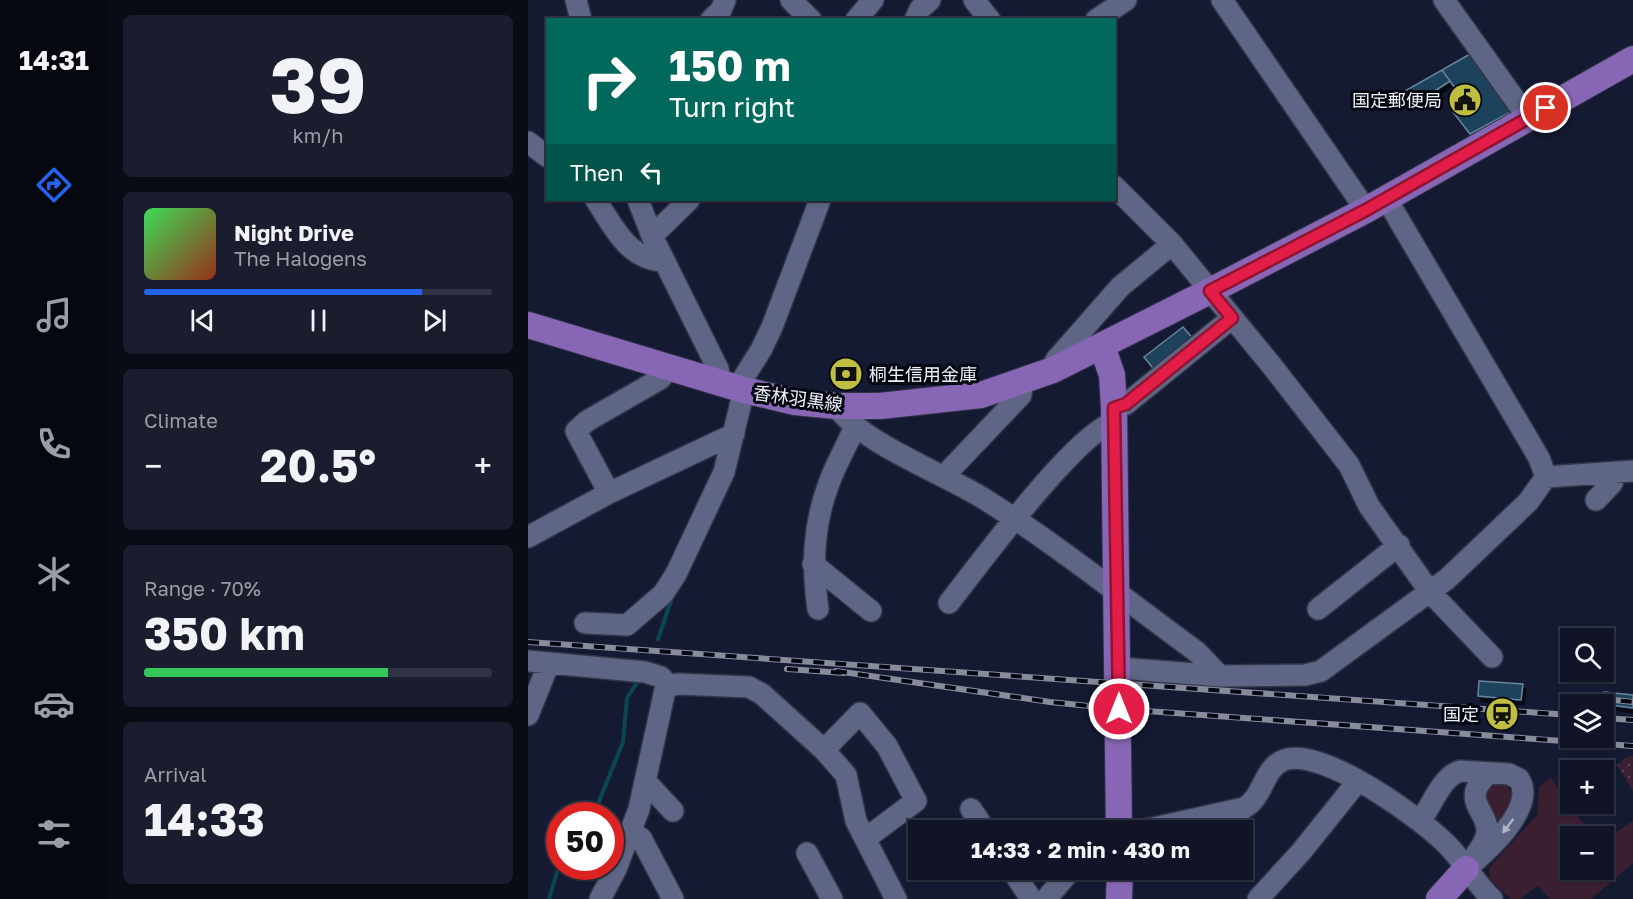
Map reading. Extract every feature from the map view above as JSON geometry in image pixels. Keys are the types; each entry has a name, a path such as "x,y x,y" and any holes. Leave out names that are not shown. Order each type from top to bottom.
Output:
{"main road":[{"name":"香林羽黒線","path":"528,325 734,387 795,402 836,406 900,405 981,395 1022,383 1053,370 1210,291 1376,204 1633,59"},
{"path":"1102,346 1112,375 1114,415 1119,668 1119,820"},
{"path":"1439,899 1466,869"},
{"path":"1119,899 1120,880"}],"street":[{"path":"576,0 580,18"},
{"path":"713,18 721,10 725,0"},
{"path":"791,0 809,18"},
{"path":"858,18 873,0"},
{"path":"916,18 920,9 930,0"},
{"path":"974,0 988,18"},
{"path":"1099,18 1126,0"},
{"path":"1222,0 1376,204 1539,458 1546,477"},
{"path":"1444,0 1528,118"},
{"path":"528,142 546,156"},
{"path":"1116,188 1172,244 1232,318 1349,465 1369,506 1430,592 1492,657"},
{"path":"597,201 631,249 650,260 664,261"},
{"path":"638,201 652,236 718,369 734,387"},
{"path":"652,236 688,201"},
{"path":"585,623 627,625 663,594 676,574 724,472 734,434 734,387 761,350 772,327 820,201"},
{"path":"1053,370 1056,360 1100,307 1172,244"},
{"path":"949,603 1014,518 1079,448 1126,404 1232,318"},
{"path":"609,493 576,431 578,427 660,379 669,368"},
{"path":"945,476 1021,395 1022,383"},
{"path":"836,406 855,426 1014,518 1205,658 1220,676"},
{"path":"819,609 813,564 818,521 828,484 855,426"},
{"path":"528,537 609,493 734,434"},
{"path":"1119,668 1220,676 1305,675 1321,672 1430,592 1528,502 1546,477 1587,472 1624,473"},
{"path":"1596,500 1624,473"},
{"path":"1318,609 1399,546"},
{"path":"813,564 871,611"},
{"path":"528,716 538,662 645,672 661,677 669,686"},
{"path":"669,686 726,684 749,687 762,694 824,750 846,775 851,806 896,899"},
{"path":"600,899 616,869 631,831 646,782 664,695 669,686"},
{"path":"824,750 860,713 887,746 916,801 865,838"},
{"path":"1190,820 1244,808 1258,797 1274,767 1287,759 1308,759 1377,791 1420,821 1451,848 1492,899"},
{"path":"1420,821 1454,773 1489,773 1516,777 1522,785 1523,798 1517,814 1501,835 1466,869"},
{"path":"1466,869 1483,844 1487,833 1476,797 1479,783 1489,773"},
{"path":"1267,896 1358,781"},
{"path":"646,782 652,785 673,811"},
{"path":"971,809 978,820"},
{"path":"631,831 641,838 673,899"},
{"path":"807,853 832,899"},
{"path":"1019,880 1031,899"},
{"path":"1046,899 1062,880"}],"shaded area":[{"path":"1628,756 1633,756 1633,791 1617,765"},
{"path":"1551,778 1560,791 1560,814 1577,814 1585,826 1560,826 1560,880 1613,880 1591,899 1550,899 1538,886 1520,899 1511,899 1490,879 1489,868 1537,815 1539,787"},
{"path":"1498,783 1507,786 1515,798 1497,828 1484,807 1486,790"},
{"path":"1633,821 1633,863 1614,879 1614,833"}],"building":[{"path":"1470,54 1511,112 1470,134 1453,112 1466,103 1442,70"},
{"path":"1442,70 1450,81 1415,104 1405,91"},
{"path":"1183,327 1195,341 1157,373 1144,357"},
{"path":"1479,681 1523,684 1521,700 1478,696"},
{"path":"1604,692 1633,695 1633,708 1614,705 1614,694 1604,694"}],"waterway":[{"path":"658,639 673,595"},
{"path":"599,802 623,742 627,698 638,681"},
{"path":"549,899 555,880"}],"railway":[{"path":"528,642 1560,714"},
{"path":"787,669 844,673"},
{"path":"836,671 1050,702 1119,709 1633,746"},
{"path":"1614,700 1633,702"},
{"path":"1614,719 1633,720"}],"place":[{"name":"国定郵便局","path":"1465,100"},
{"name":"桐生信用金庫","path":"846,374"},
{"name":"国定","path":"1502,714"}],"route":[{"path":"1119,709 1114,408 1126,404 1232,318 1210,291 1366,210 1546,108"}]}
